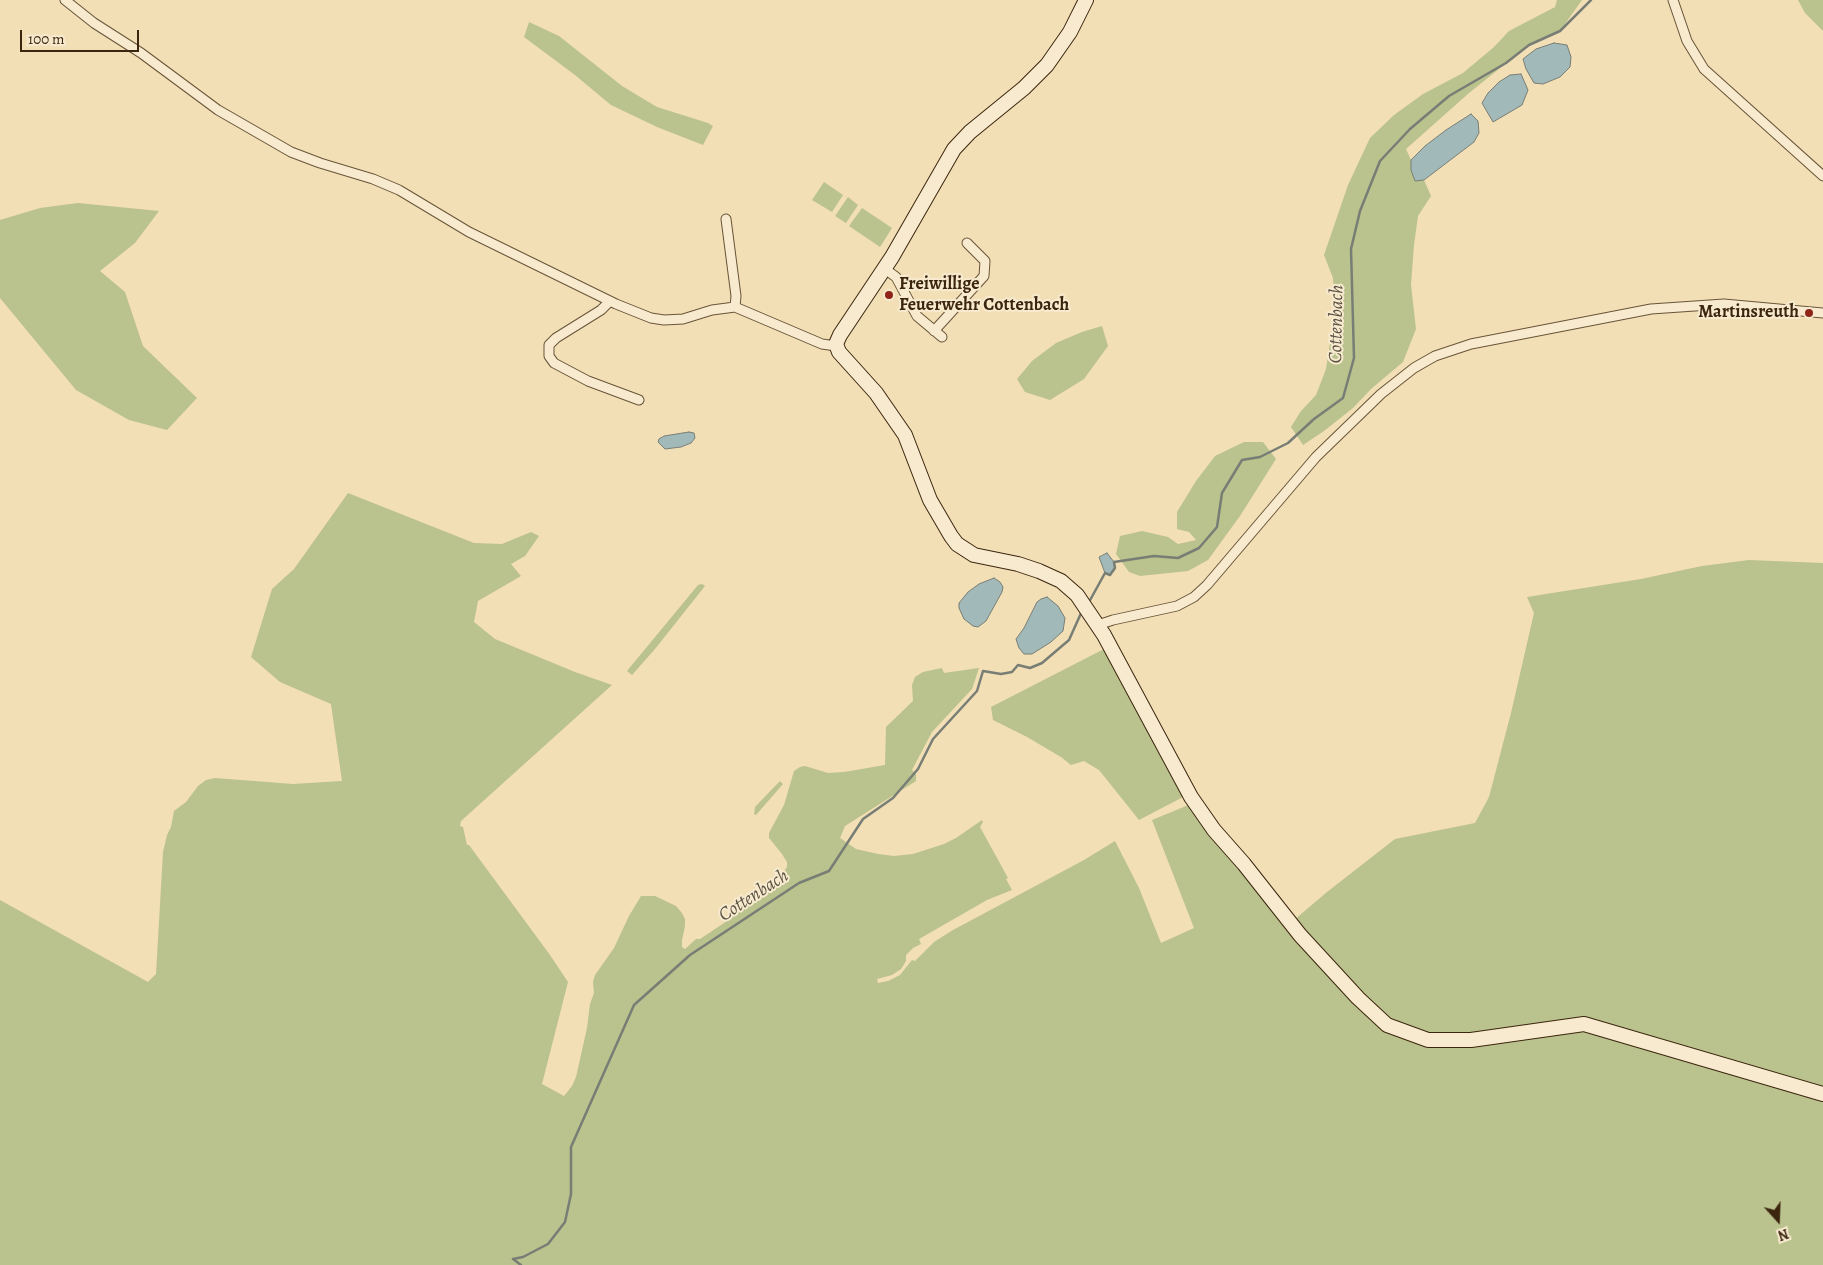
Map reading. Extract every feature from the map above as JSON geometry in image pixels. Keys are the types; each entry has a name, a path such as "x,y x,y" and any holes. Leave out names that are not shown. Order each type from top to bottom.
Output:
{"street":[{"path":"65,0 94,23 141,53 218,110 291,152 373,179 398,190 469,232 610,301 651,318 664,320 683,319 712,310 735,307 822,344 836,346"},
{"path":"1086,0 1070,32 1047,65 1024,88 970,132 954,149 885,269 840,335 836,346 839,352 876,393 905,435 930,500 942,524 957,544 974,554 1018,564 1061,581 1077,595 1098,625 1191,797 1214,830 1244,864 1300,935 1358,998 1387,1025 1428,1040 1471,1040 1584,1024 1823,1094"},
{"path":"1673,0 1687,41 1704,68 1823,176"},
{"path":"726,219 736,296 735,307"},
{"path":"934,331 984,276 985,261 967,244"},
{"path":"885,269 896,277 917,316 942,337"},
{"path":"610,301 605,308 556,338 549,345 549,356 554,363 588,381 639,400"},
{"path":"1098,625 1177,606 1194,597 1316,457 1381,394 1414,368 1435,356 1471,344 1651,309 1724,304 1823,313"}],"green space":[{"path":"1557,0 1582,0 1560,31 1529,45 1469,93 1406,149 1411,160 1411,170 1415,181 1424,180 1431,196 1418,216 1414,245 1411,285 1416,329 1403,362 1371,389 1353,408 1303,445 1291,427 1301,411 1316,395 1326,369 1335,311 1333,278 1324,255 1348,185 1370,138 1394,115 1423,94 1463,73 1494,47 1509,31 1555,7"},
{"path":"1798,0 1823,0 1823,31 1805,13"},
{"path":"529,22 559,36 622,86 657,107 713,126 703,145 657,127 611,105 524,37"},
{"path":"824,182 843,195 832,212 812,200"},
{"path":"848,197 858,205 846,223 835,216"},
{"path":"78,203 159,211 135,243 100,271 125,292 143,346 197,398 167,430 129,420 76,390 0,298 0,220 40,208"},
{"path":"862,208 892,228 880,247 849,226"},
{"path":"1102,326 1108,346 1084,379 1050,400 1025,392 1017,379 1032,361 1056,343"},
{"path":"1244,442 1263,442 1276,459 1240,516 1208,560 1188,571 1140,576 1129,572 1116,554 1120,536 1142,531 1168,537 1178,544 1196,540 1189,532 1177,529 1177,512 1196,481 1215,456"},
{"path":"348,493 474,543 502,544 531,532 539,536 525,556 511,564 521,576 478,601 474,622 495,639 612,685 461,821 460,826 463,827 467,845 469,845 568,982 542,1084 564,1096 576,1077 587,1028 590,1004 594,993 593,982 595,975 614,948 641,896 655,896 676,906 682,913 685,919 685,926 682,947 685,949 696,939 700,939 724,923 756,899 772,891 777,886 780,877 787,867 787,862 769,838 769,833 784,805 794,771 805,766 828,773 844,772 885,765 886,727 913,701 912,685 915,677 923,672 942,668 944,673 979,668 972,689 932,732 912,770 916,774 916,781 845,826 840,838 856,849 878,854 894,856 913,854 944,844 982,820 983,822 980,827 1008,878 1006,879 1012,890 987,900 919,939 921,944 913,948 906,955 906,961 901,969 892,975 877,979 878,983 888,981 900,975 912,960 915,961 934,942 953,930 1084,860 1115,841 1139,888 1161,943 1194,928 1152,820 1191,804 1294,920 1395,839 1475,823 1489,797 1511,713 1534,613 1527,597 1641,579 1702,566 1749,560 1823,563 1823,1265 0,1265 0,900 148,982 156,974 163,852 167,835 171,827 174,811 186,802 198,786 206,780 215,778 293,784 342,781 331,704 280,682 251,657 272,589 294,569"},
{"path":"702,584 705,586 655,649 632,675 627,671 698,585"},
{"path":"1106,648 1185,796 1139,820 1099,770 1084,761 1071,765 1027,737 993,720 991,707"},
{"path":"780,781 783,784 756,815 754,814 755,807"}],"water":[{"path":"1554,43 1567,45 1571,57 1570,67 1560,77 1543,84 1534,83 1523,59 1536,49"},
{"path":"1521,74 1528,90 1522,105 1493,122 1482,103 1488,93 1499,82 1510,75"},
{"path":"1471,114 1478,121 1479,133 1474,142 1424,180 1415,181 1411,170 1411,160 1425,146"},
{"path":"694,433 695,438 691,443 681,447 665,449 658,442 664,436"},
{"path":"1107,553 1114,562 1115,568 1110,575 1105,573 1099,557"},
{"path":"994,578 1003,587 1002,592 986,621 978,627 973,626 964,619 959,603 968,592 979,584"},
{"path":"1047,597 1058,606 1065,618 1063,631 1051,642 1032,654 1024,654 1019,648 1016,639 1024,628 1037,602"}],"waterway":[{"name":"Cottenbach","path":"1089,602 1105,573 1110,575 1115,568 1114,562 1154,556 1178,558 1199,548 1217,527 1222,493 1242,460 1260,457 1288,443 1314,419 1343,398 1354,358 1351,249 1360,211 1380,161 1410,129 1449,96 1506,63 1529,45 1560,31 1591,0"},
{"name":"Cottenbach","path":"513,1259 523,1257 548,1244 565,1222 571,1194 571,1147 634,1005 690,955 799,883 829,871 863,819 893,798 918,769 933,739 977,691 983,671 1001,674 1012,672 1018,665 1030,668 1042,663 1069,640 1082,611"},
{"name":"Cottenbach","path":"513,1259 521,1265"}],"place":[{"name":"Freiwillige Feuerwehr Cottenbach","path":"889,295"},
{"name":"Martinsreuth","path":"1809,313"}]}
